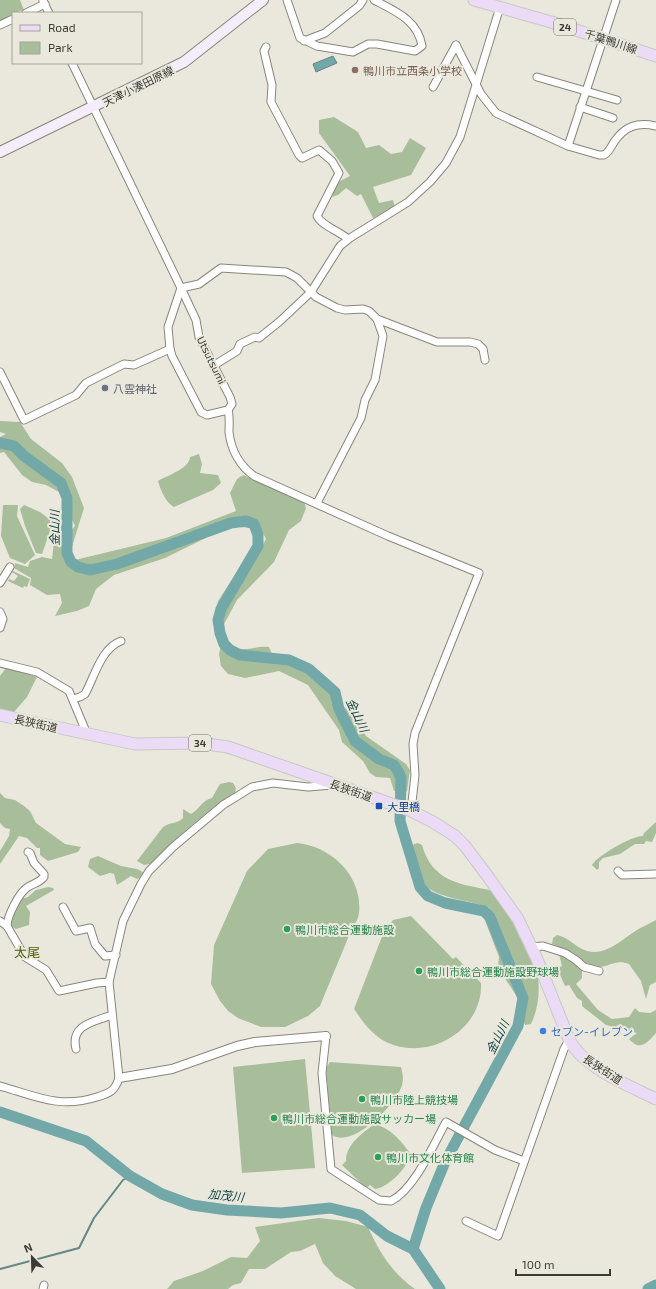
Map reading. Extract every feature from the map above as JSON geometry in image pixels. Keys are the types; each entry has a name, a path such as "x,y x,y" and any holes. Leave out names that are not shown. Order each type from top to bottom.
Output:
{"main road":[{"name":"天津小湊田原線","path":"0,152 93,108 184,62 263,0"},
{"name":"千葉鴨川線","path":"474,0 487,2 656,56"},
{"name":"長狭街道","path":"0,715 142,745 195,743 218,744 238,749 394,804 445,829 462,842 514,913 532,947 569,1040 580,1054 593,1065 656,1099"}],"street":[{"path":"287,0 300,38 317,46 353,52 368,44 377,44 415,51 422,46 421,40 408,19 374,0"},
{"path":"304,41 325,33 359,6 363,0"},
{"path":"568,146 616,0"},
{"path":"28,12 44,2 49,12"},
{"path":"213,366 237,351 240,344 255,337 259,338 279,322 311,292 340,246 348,239 408,202 446,163 460,137 477,86 500,7"},
{"path":"0,25 12,19"},
{"path":"433,87 456,45 477,86 496,113 568,146 586,152 604,155 620,135 630,127 642,124 656,126"},
{"path":"266,47 264,51 272,85 271,102 299,155 302,158 319,150 332,161 339,173 317,216 320,221 348,239"},
{"name":"Utsutsumi","path":"72,64 196,320 198,337 230,397 232,404 228,410 230,434 238,459 244,469 254,476 388,536 479,573 415,733 413,744 415,775 410,811"},
{"path":"537,77 617,100"},
{"path":"580,107 613,118"},
{"path":"228,410 207,415 201,412 172,356 168,327 180,288 198,284 215,272 228,268 286,272 297,278 316,298 337,308 345,310 363,309 368,311 377,319 437,342 470,342 478,344 483,349 485,360"},
{"path":"317,503 361,418 365,400 375,380 383,336 377,319"},
{"path":"0,372 24,420 76,395 86,383 124,364 134,365 170,349"},
{"path":"0,583 10,567"},
{"path":"0,612 3,619 0,628"},
{"path":"73,699 85,694 102,660 113,645 121,641"},
{"path":"0,663 37,672 69,691 87,734"},
{"path":"0,1086 46,1100 71,1103 110,1093 116,1087 119,1078 109,982 123,921 140,884 149,871 173,847 223,805 245,790 259,784 273,783 308,787 336,784"},
{"path":"7,926 7,920 18,898 28,887 34,885 44,877 44,874 34,863 30,853 28,852"},
{"path":"618,871 622,875 656,874"},
{"path":"63,907 76,931 90,928 95,944 104,956 116,955"},
{"path":"0,921 7,926 25,957 46,970 59,991 109,982"},
{"path":"532,947 543,946 564,952 584,967 599,971"},
{"path":"76,1049 74,1037 76,1032 112,1015"},
{"path":"119,1078 172,1069 237,1046 255,1042 326,1036 322,1073 330,1169 379,1200 391,1202 403,1192 414,1177 446,1122 495,1150 524,1161"},
{"path":"466,1221 498,1236 564,1049 569,1040"}],"green space":[{"path":"0,0 20,0 24,10 12,12 12,16 0,22"},
{"path":"334,117 358,132 366,148 379,145 391,154 402,152 410,138 426,148 411,175 373,187 379,203 393,200 395,207 373,218 361,194 357,196 346,188 338,195 332,197 336,183 350,176 319,133 319,120"},
{"path":"0,421 20,422 31,439 62,463 72,477 84,508 70,553 75,560 166,538 236,511 230,493 237,479 243,475 304,502 306,508 301,521 289,530 274,562 237,600 223,626 215,616 218,601 240,567 258,554 266,539 261,529 230,526 165,558 114,575 96,589 89,606 77,611 55,616 62,603 60,594 47,595 30,585 31,578 14,568 15,563 28,567 30,561 42,557 52,559 56,524 59,522 71,531 75,526 61,493 46,485 32,482 22,475 4,452 0,453 0,437 6,434 0,432"},
{"path":"199,454 202,464 200,473 218,475 221,483 213,490 174,507 166,499 158,481 186,465 190,457"},
{"path":"3,505 18,505 17,516 35,555 25,564 10,558 1,536"},
{"path":"24,505 40,512 53,522 42,554 36,553 25,526 20,509"},
{"path":"13,571 30,579 27,587 24,586 23,588 8,581 9,579 14,581 18,576 12,572"},
{"path":"221,645 243,649 269,647 272,654 293,659 319,671 340,694 334,702 333,707 341,704 355,718 366,736 406,764 410,770 407,791 404,793 394,791 390,778 376,777 370,773 363,761 342,742 339,730 308,685 279,671 245,678 228,674 221,666 219,654"},
{"path":"6,668 21,671 37,677 27,697 14,712 0,709 0,676"},
{"path":"229,782 233,783 236,788 235,793 202,817 150,864 144,865 137,861 163,827 183,818 183,809 191,814 205,801 212,798 220,784"},
{"path":"0,793 5,798 15,800 24,806 30,811 36,823 65,844 81,847 78,852 48,861 40,855 40,848 37,848 27,838 19,836 0,864 0,851 9,836 10,829 5,828 0,823"},
{"path":"656,822 656,833 652,842 646,841 644,844 635,844 620,854 603,858 599,862 599,868 597,870 592,865 595,861 616,847 632,839 643,836 644,833"},
{"name":"鴨川市総合運動施設","path":"297,843 310,845 322,850 342,865 350,875 356,887 359,899 359,913 320,1006 308,1016 285,1027 261,1027 238,1018 228,1011 220,1001 211,984 214,945 247,871 268,849"},
{"path":"418,843 422,845 425,855 430,863 441,875 465,885 495,893 506,908 527,946 538,977 538,1001 531,1024 525,1025 523,1020 524,1007 502,974 498,965 499,957 484,918 490,908 442,895 426,887 419,877 412,847 414,844"},
{"path":"98,856 121,866 137,869 143,872 141,877 137,879 131,876 117,885 114,874 110,873 100,876 88,867 90,859"},
{"path":"48,887 53,888 54,890 26,906 30,912 29,925 16,929 9,925 21,899 28,897 36,890"},
{"name":"鴨川市総合運動施設野球場","path":"411,916 453,959 456,957 481,983 479,1000 473,1015 463,1028 450,1038 435,1045 419,1048 402,1047 381,1039 368,1027 354,1009 383,934 393,920"},
{"path":"656,920 656,982 650,985 646,999 641,981 629,964 620,962 603,967 592,966 580,961 558,946 552,944 553,938 557,935 565,938 583,950 594,952 606,950 637,930"},
{"path":"559,954 564,954 582,970 582,978 576,984 598,1010 612,1019 629,1017 635,1008 639,1012 650,1013 656,1010 656,1033 650,1040 640,1045 633,1043 629,1039 637,1033 606,1025 582,1006 582,1001 577,998 569,985 565,986 557,968 562,966"},
{"name":"鴨川市総合運動施設サッカー場","path":"305,1059 315,1168 242,1173 233,1067"},
{"name":"鴨川市陸上競技場","path":"330,1062 401,1067 403,1075 403,1083 397,1096 371,1124 350,1136 340,1138 332,1135 326,1068"},
{"name":"鴨川市文化体育館","path":"374,1124 385,1128 399,1139 410,1153 406,1164 397,1176 386,1185 375,1189 370,1185 366,1188 342,1165 346,1161 352,1144"},
{"path":"319,1218 346,1221 368,1227 387,1262 407,1283 415,1289 356,1289 335,1276 323,1263 315,1244 300,1251 291,1252 265,1269 249,1269 241,1283 233,1285 228,1289 167,1289 174,1281 203,1271 231,1257 247,1258 260,1241 255,1227"}],"water":[{"path":"333,56 337,63 316,72 313,64"}],"waterway":[{"name":"金山川","path":"0,443 14,446 24,456 61,483 67,498 67,553 71,562 78,567 90,570 117,564 231,523 246,521 254,524 258,535 258,546 221,609 218,620 220,633 224,644 230,650 240,655 289,660 309,669 335,692 339,709 355,741 379,759 394,765 398,771 401,778 400,821 420,887 428,896 445,903 484,911 490,917 523,998 518,1026 445,1162 426,1208 413,1249"},
{"name":"加茂川","path":"0,1112 86,1141 130,1176 162,1194 192,1205 227,1210 281,1213 330,1208 360,1215 387,1236 413,1249 440,1289"},
{"path":"0,1269 79,1248 94,1218 123,1180 130,1176"},
{"name":"加茂川","path":"648,1289 656,1285"}],"place":[{"name":"鴨川市立西条小学校","path":"355,70"},
{"name":"八雲神社","path":"105,388"},
{"name":"大里橋","path":"379,806"},
{"name":"鴨川市総合運動施設","path":"287,929"},
{"name":"鴨川市総合運動施設野球場","path":"419,971"},
{"name":"セブン-イレブン","path":"543,1031"},
{"name":"鴨川市陸上競技場","path":"362,1099"},
{"name":"鴨川市総合運動施設サッカー場","path":"274,1118"},
{"name":"鴨川市文化体育館","path":"378,1157"}],"district":[{"name":"太尾","path":"27,952"}]}
